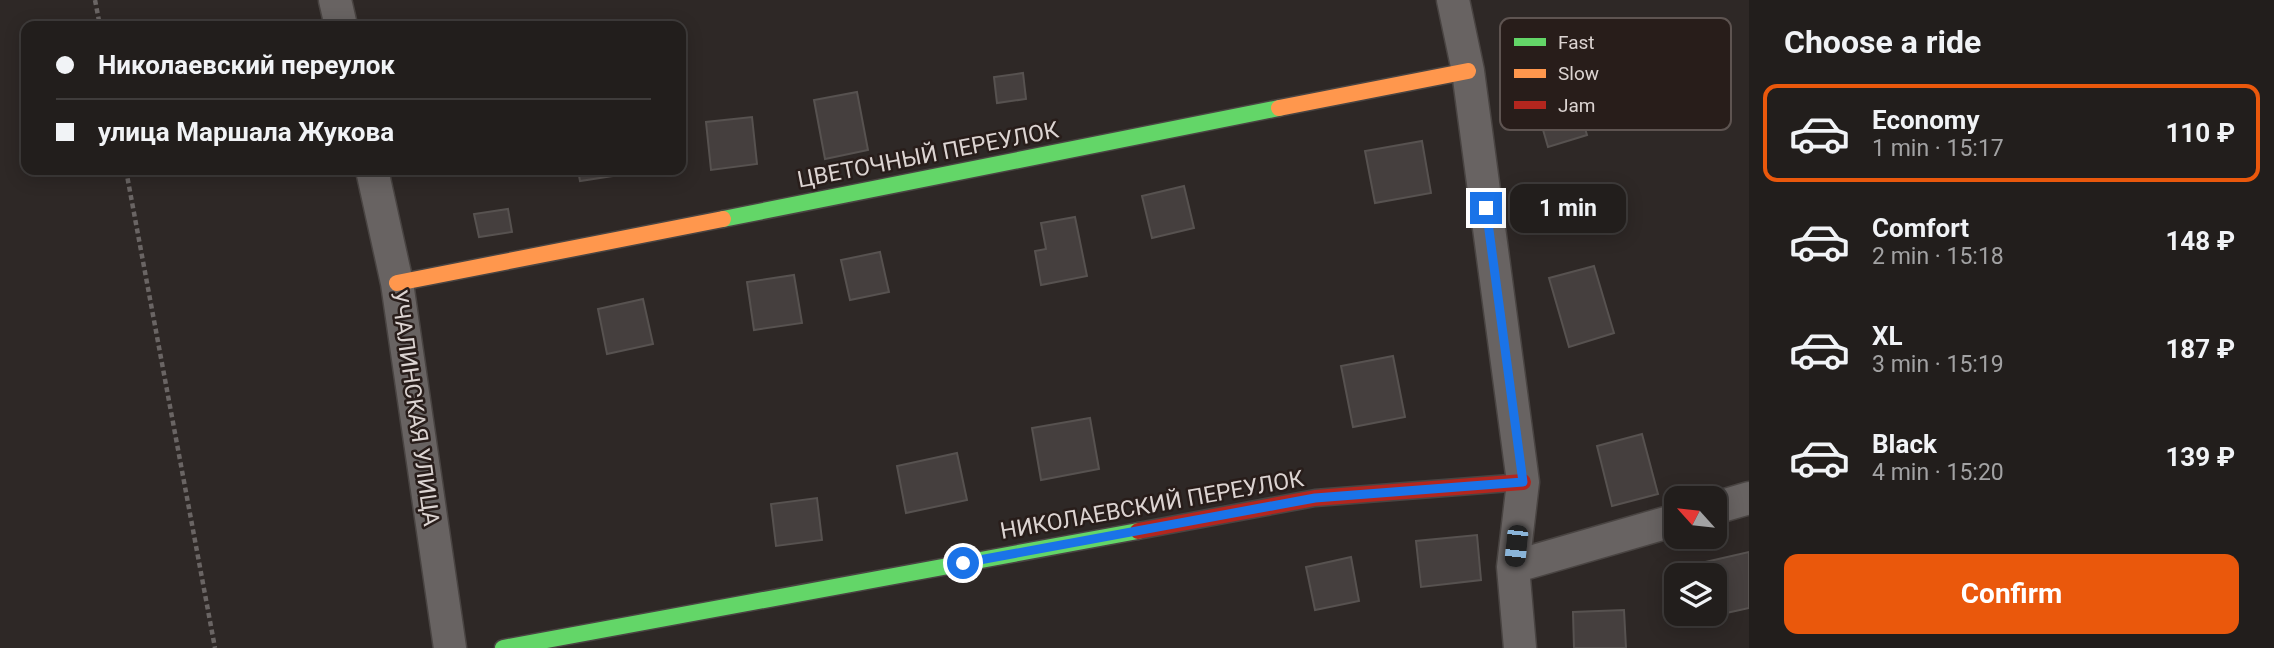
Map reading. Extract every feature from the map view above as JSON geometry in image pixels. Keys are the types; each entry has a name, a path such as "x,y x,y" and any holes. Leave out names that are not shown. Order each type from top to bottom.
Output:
{"street":[{"path":"335,0 340,21"},
{"path":"1453,0 1468,71 1523,482 1513,567 1520,648"},
{"name":"ЦВЕТОЧНЫЙ ПЕРЕУЛОК","path":"397,284 1468,71"},
{"name":"УЧАЛИНСКАЯ УЛИЦА","path":"373,175 397,284 450,648"},
{"name":"НИКОЛАЕВСКИЙ ПЕРЕУЛОК","path":"503,648 1315,498 1523,482"},
{"path":"1727,504 1749,498"},
{"path":"1513,567 1664,523"}],"path":[{"path":"95,0 99,21"},
{"path":"127,175 215,648"}],"building":[{"path":"1023,73 1026,99 997,103 994,77"},
{"path":"857,92 868,150 825,159 814,100"},
{"path":"752,117 757,164 711,170 706,122"},
{"path":"1543,130 1586,130 1587,135 1548,147"},
{"path":"1422,141 1431,193 1375,203 1365,151"},
{"path":"579,175 620,175 580,181"},
{"path":"1184,186 1194,228 1152,238 1142,196"},
{"path":"508,209 512,232 479,237 474,214"},
{"path":"1075,217 1087,276 1041,285 1035,251 1046,249 1041,223"},
{"path":"880,252 889,292 850,300 841,260"},
{"path":"1594,266 1614,333 1569,347 1549,278"},
{"path":"794,275 802,323 754,330 747,282"},
{"path":"643,299 653,344 607,354 598,309"},
{"path":"1393,356 1405,417 1353,427 1341,366"},
{"path":"1090,418 1099,469 1041,480 1032,428"},
{"path":"1642,434 1658,494 1612,506 1597,446"},
{"path":"957,453 967,500 906,513 897,466"},
{"path":"817,498 822,540 776,546 771,504"},
{"path":"1477,535 1481,580 1421,587 1416,541"},
{"path":"1749,552 1749,608 1727,613 1727,563 1701,563"},
{"path":"1351,557 1359,601 1315,610 1306,567"},
{"path":"1624,610 1626,648 1574,648 1573,612"}],"traffic: fast":[{"path":"723,219 1279,108"},
{"path":"503,648 1138,531"}],"traffic: slow":[{"path":"1279,108 1468,71"},
{"path":"397,283 723,219"}],"traffic: jam":[{"path":"1138,531 1315,498 1523,482"}],"route":[{"path":"963,563 1315,498 1523,482 1486,208"}]}
